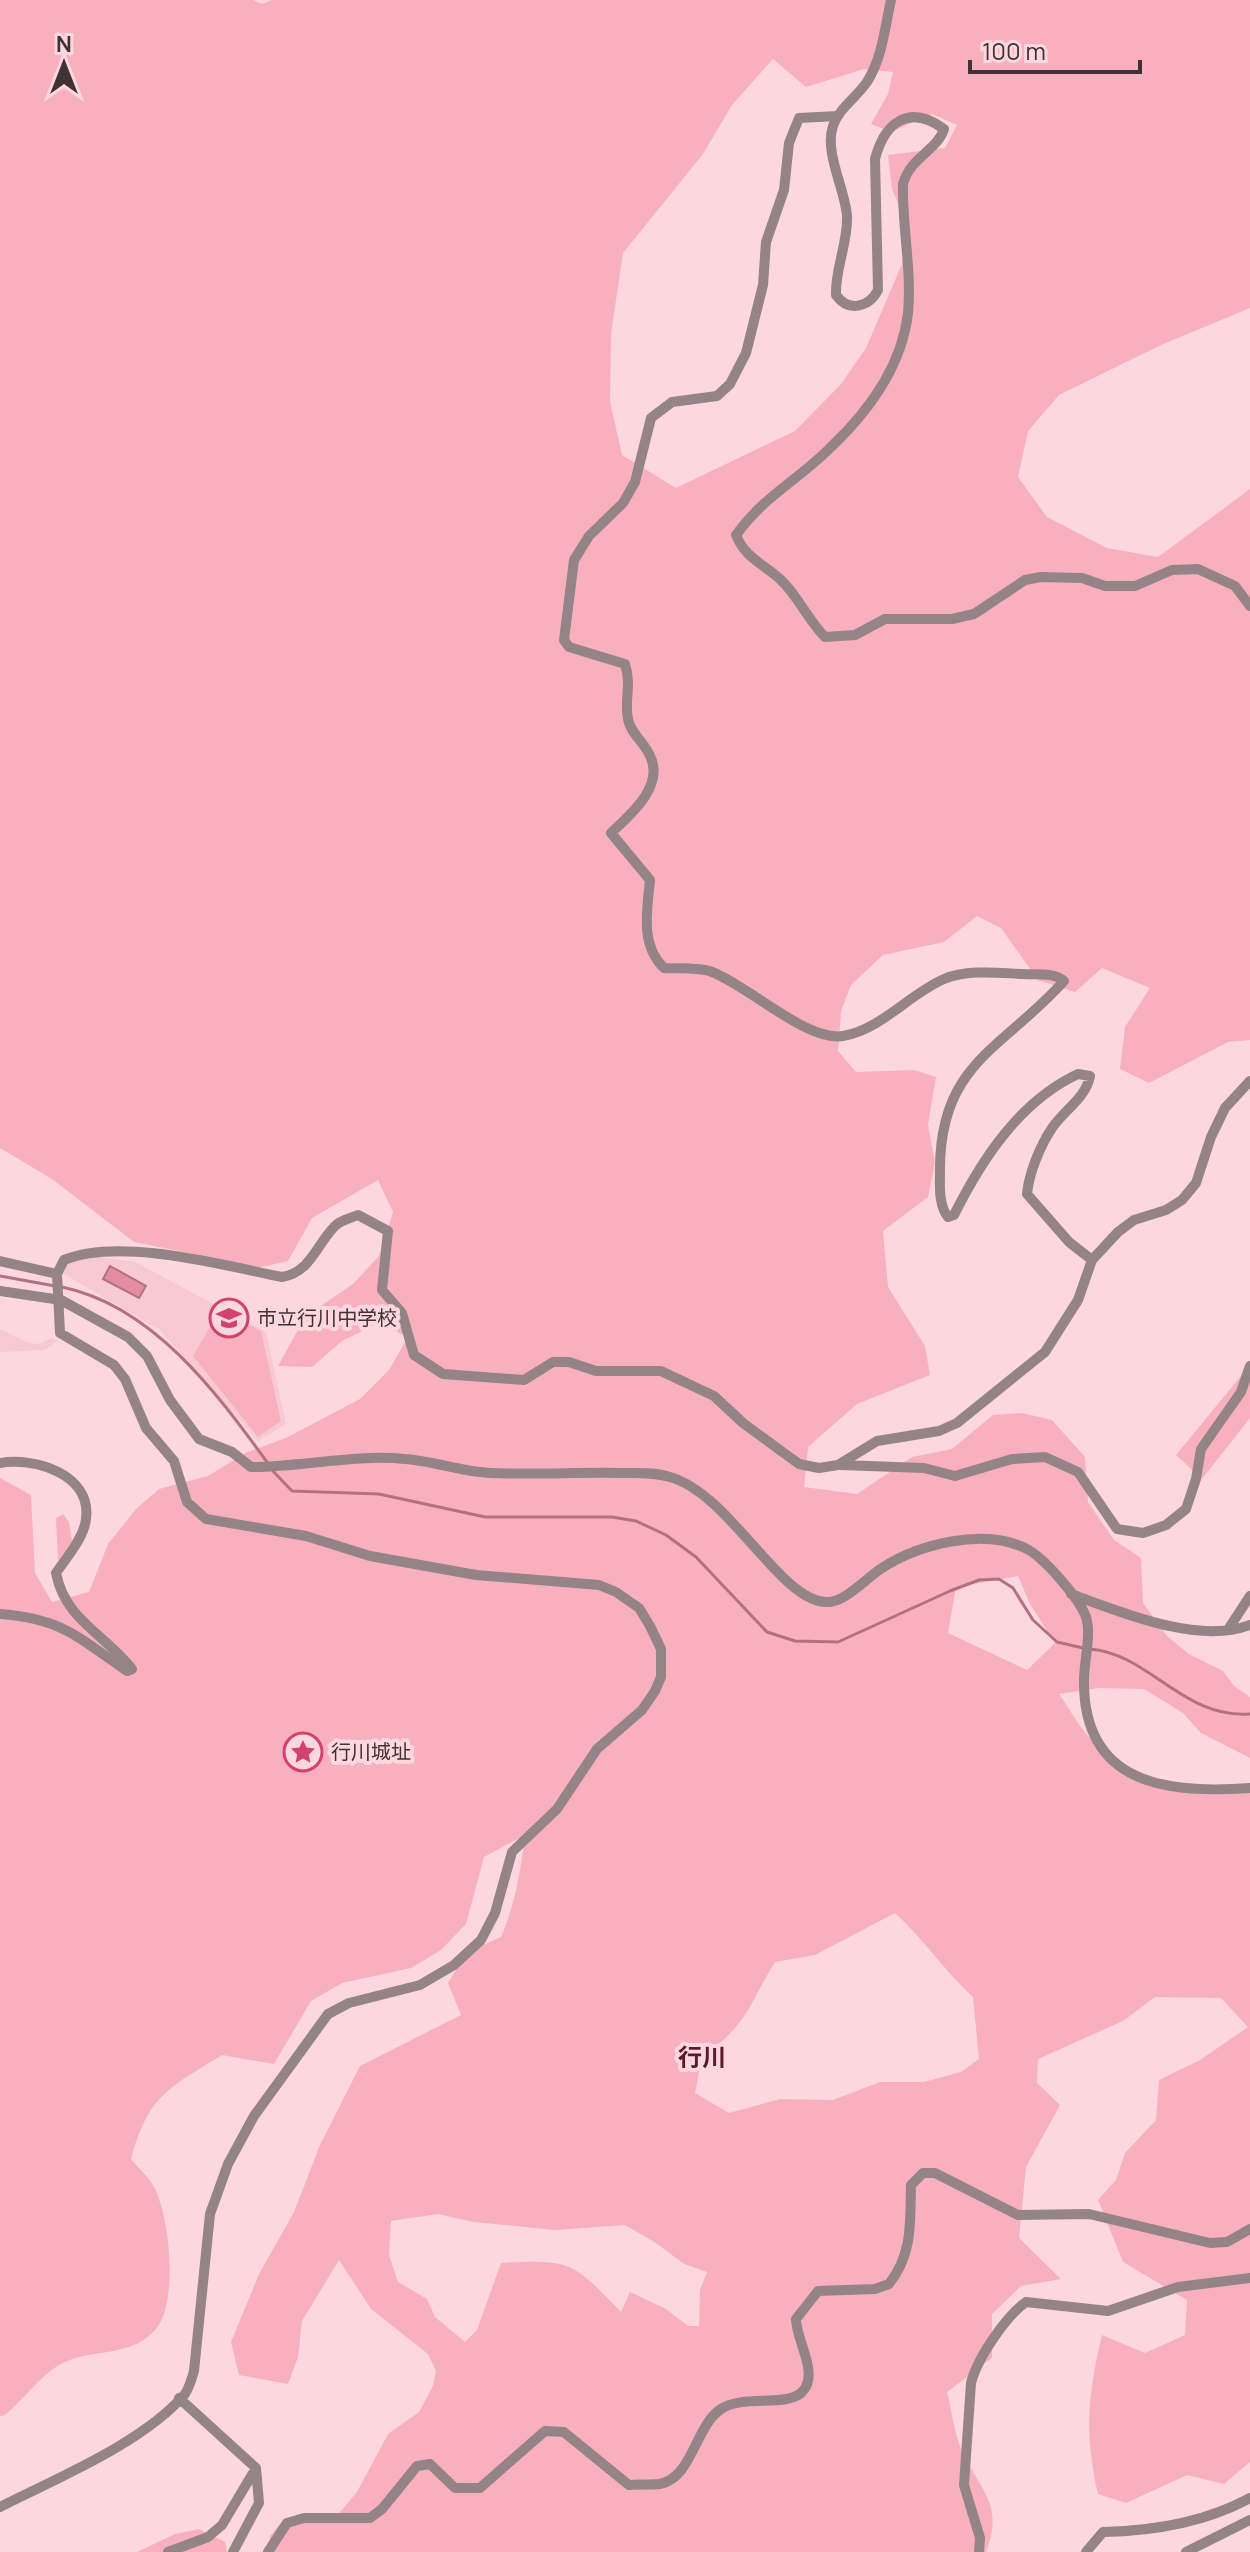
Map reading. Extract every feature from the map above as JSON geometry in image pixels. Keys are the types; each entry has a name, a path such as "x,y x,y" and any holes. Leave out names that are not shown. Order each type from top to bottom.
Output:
{"street":[{"path":"891,0 873,72 838,116 831,143 847,221 844,249 836,274 836,295 845,304 859,307 872,301 878,290 875,159 880,139 885,130 906,117 928,117 944,129 942,137 908,167 903,184 908,313 898,352 867,410 829,450 760,504 736,535 741,547 763,569 780,579 825,637 855,635 885,619 952,619 974,614 1025,580 1041,577 1082,578 1105,586 1135,586 1172,570 1198,569 1235,586 1250,606"},
{"path":"838,116 799,118 789,143 784,190 766,242 763,285 746,353 730,384 717,396 672,402 651,418 635,482 623,503 589,536 574,560 564,640 569,647 597,652 625,664 631,682 627,718 652,758 652,776 643,801 611,833 650,880 647,936 654,959 664,968 710,971 756,994 823,1036 843,1036 864,1028 946,978 965,974 1015,974 1058,976 1064,981 991,1045 955,1092 940,1147 940,1188 944,1212 948,1217 954,1215 970,1184 1033,1101 1078,1074 1090,1076 1088,1088 1052,1128 1028,1179 1027,1194 1069,1242 1092,1260"},
{"path":"838,1465 877,1441 939,1431 957,1423 1045,1352 1078,1300 1092,1260 1134,1220 1166,1210 1182,1200 1196,1183 1211,1137 1225,1108 1250,1081"},
{"path":"0,2507 108,2450 186,2392 194,2371 210,2214 215,2193 254,2116 328,2014 349,2003 420,1985 454,1965 481,1940 495,1913 512,1852 557,1809 597,1749 642,1710 661,1677 661,1649 639,1608 599,1585 476,1575 370,1556 292,1533 206,1519 187,1502 174,1461 146,1428 125,1379 114,1365 60,1333 58,1318 61,1300 57,1274 64,1260 81,1253 141,1253 282,1277 296,1275 319,1252 336,1224 358,1215 388,1231 382,1290 402,1313 414,1355 443,1374 489,1380 524,1380 553,1362 569,1362 596,1371 661,1371 714,1396 743,1423 799,1464 819,1468 838,1465 924,1468 955,1476 1012,1459 1045,1457 1078,1472 1117,1529 1143,1533 1166,1525 1186,1509 1196,1479 1201,1449 1241,1392 1250,1366"},
{"path":"0,1261 57,1274"},
{"path":"0,1291 61,1300 128,1337 147,1356 170,1400 199,1439 232,1452 251,1467 407,1459 489,1473 577,1470 655,1474 674,1478 702,1493 730,1516 789,1582 809,1597 826,1602 836,1601 884,1566 918,1549 956,1542 996,1540 1022,1546 1031,1551 1071,1594 1087,1618 1083,1682 1085,1714 1095,1740 1126,1769 1155,1785 1174,1789 1250,1788"},
{"path":"0,1463 22,1459 57,1471 81,1489 87,1515 85,1527 56,1573 59,1591 71,1612 132,1669 127,1671 59,1623 0,1614"},
{"path":"1071,1594 1178,1629 1250,1625"},
{"path":"1229,1628 1250,1596"},
{"path":"268,2552 287,2523 304,2518 370,2518 382,2509 417,2466 430,2464 455,2488 480,2488 545,2431 564,2432 629,2485 661,2484 674,2478 718,2410 735,2401 792,2398 802,2393 808,2383 808,2366 796,2319 818,2291 875,2289 889,2284 906,2257 910,2238 911,2185 923,2173 935,2173 1018,2215 1089,2214 1210,2243 1227,2242 1250,2229"},
{"path":"979,2552 978,2529 964,2485 971,2383 975,2369 1012,2312 1026,2302 1108,2311 1178,2287 1250,2278"},
{"path":"179,2398 256,2468 259,2503 233,2552"},
{"path":"168,2552 208,2537 222,2525 256,2468"},
{"path":"1086,2552 1103,2532 1140,2532 1200,2519 1250,2498"},
{"path":"1186,2552 1250,2520"}],"shaded area":[{"path":"0,0 253,0 262,4 272,0 1250,0 1250,308 1161,345 1059,395 1028,431 1018,477 1047,517 1107,548 1158,557 1250,489 1250,1040 1228,1042 1149,1083 1120,1069 1125,1027 1150,988 1102,968 1075,992 1038,980 1001,928 977,916 944,942 883,955 851,985 841,1011 838,1051 856,1072 914,1070 936,1077 928,1125 935,1163 928,1197 883,1231 888,1287 925,1346 930,1375 857,1404 808,1447 804,1487 857,1494 912,1457 952,1449 993,1415 1022,1413 1052,1420 1085,1457 1088,1502 1114,1540 1141,1558 1143,1603 1167,1636 1189,1654 1223,1671 1234,1686 1250,1697 1250,1758 1201,1733 1183,1713 1144,1689 1099,1688 1059,1694 1088,1736 1122,1763 1163,1780 1250,1793 1250,2462 1224,2484 1187,2475 1126,2503 1098,2494 1089,2433 1094,2376 1102,2335 1145,2353 1185,2335 1187,2300 1123,2262 1098,2200 1116,2180 1125,2153 1156,2120 1159,2080 1200,2060 1248,2027 1221,1998 1155,1997 1123,2021 1038,2059 1037,2083 1060,2105 1026,2167 1019,2238 1061,2279 1021,2286 992,2314 992,2358 947,2392 960,2446 992,2511 991,2536 986,2552 268,2552 270,2536 285,2518 331,2523 357,2492 388,2434 419,2412 433,2386 436,2371 428,2354 371,2309 339,2260 302,2321 298,2357 288,2384 239,2375 231,2342 259,2274 294,2212 320,2145 360,2066 461,2015 448,1983 467,1952 501,1937 517,1887 525,1835 484,1857 466,1924 441,1950 411,1968 342,1983 311,2001 274,2064 222,2055 174,2086 153,2106 131,2159 154,2187 164,2218 170,2260 163,2318 155,2330 134,2345 59,2365 5,2415 0,2416 0,1478 31,1495 35,1573 52,1602 89,1592 108,1544 136,1509 159,1489 208,1476 245,1453 286,1438 360,1399 389,1370 408,1337 379,1323 342,1341 312,1367 278,1366 305,1317 353,1284 379,1256 393,1212 378,1180 312,1218 288,1261 242,1271 199,1255 134,1242 52,1179 0,1148","holes":["773,59 806,87 864,69 893,72 888,94 871,124 891,132 932,114 957,125 945,148 888,155 892,189 907,225 902,264 866,348 841,384 795,431 676,488 622,455 610,402 611,334 623,253 703,154 732,105","1018,1576 1030,1604 1055,1643 1027,1670 948,1633 956,1587","895,1913 973,1997 979,2059 961,2072 924,2082 880,2082 833,2100 780,2099 729,2113 695,2093 702,2057 738,2024 775,1962 815,1955","438,2214 474,2222 555,2230 625,2225 684,2264 707,2272 700,2290 699,2326 688,2326 666,2309 630,2292 621,2312 592,2283 569,2267 543,2262 501,2263 477,2330 465,2342 435,2317 427,2299 398,2282 389,2255 391,2221"]},
{"path":"88,1255 135,1262 266,1332 286,1424 258,1441 160,1330 64,1274 66,1263"},
{"path":"110,1266 146,1286 139,1298 103,1279"},
{"path":"220,1310 261,1331 281,1421 258,1437 193,1356"},
{"path":"0,1329 29,1343 39,1344 52,1338 57,1341 45,1350 0,1352"},
{"path":"1250,1365 1250,1418 1202,1479 1176,1455"},
{"path":"63,1514 69,1522 72,1541 58,1561 56,1518"},
{"path":"199,2529 225,2542 227,2552 137,2552 175,2534"}],"waterway":[{"path":"0,1276 55,1286"},
{"path":"62,1287 95,1297 125,1313 180,1355 267,1462"},
{"path":"271,1469 292,1491 379,1494 485,1517 612,1517 636,1521 666,1535 696,1557 767,1632 795,1641 838,1642 950,1591 979,1580 999,1579 1013,1588 1033,1620 1057,1642 1083,1648"},
{"path":"1090,1649 1111,1653 1131,1662 1205,1707 1226,1713 1250,1714"}],"place":[{"name":"市立行川中学校","path":"229,1318"},
{"name":"行川城址","path":"303,1752"}],"district":[{"name":"行川","path":"702,2058"}]}
